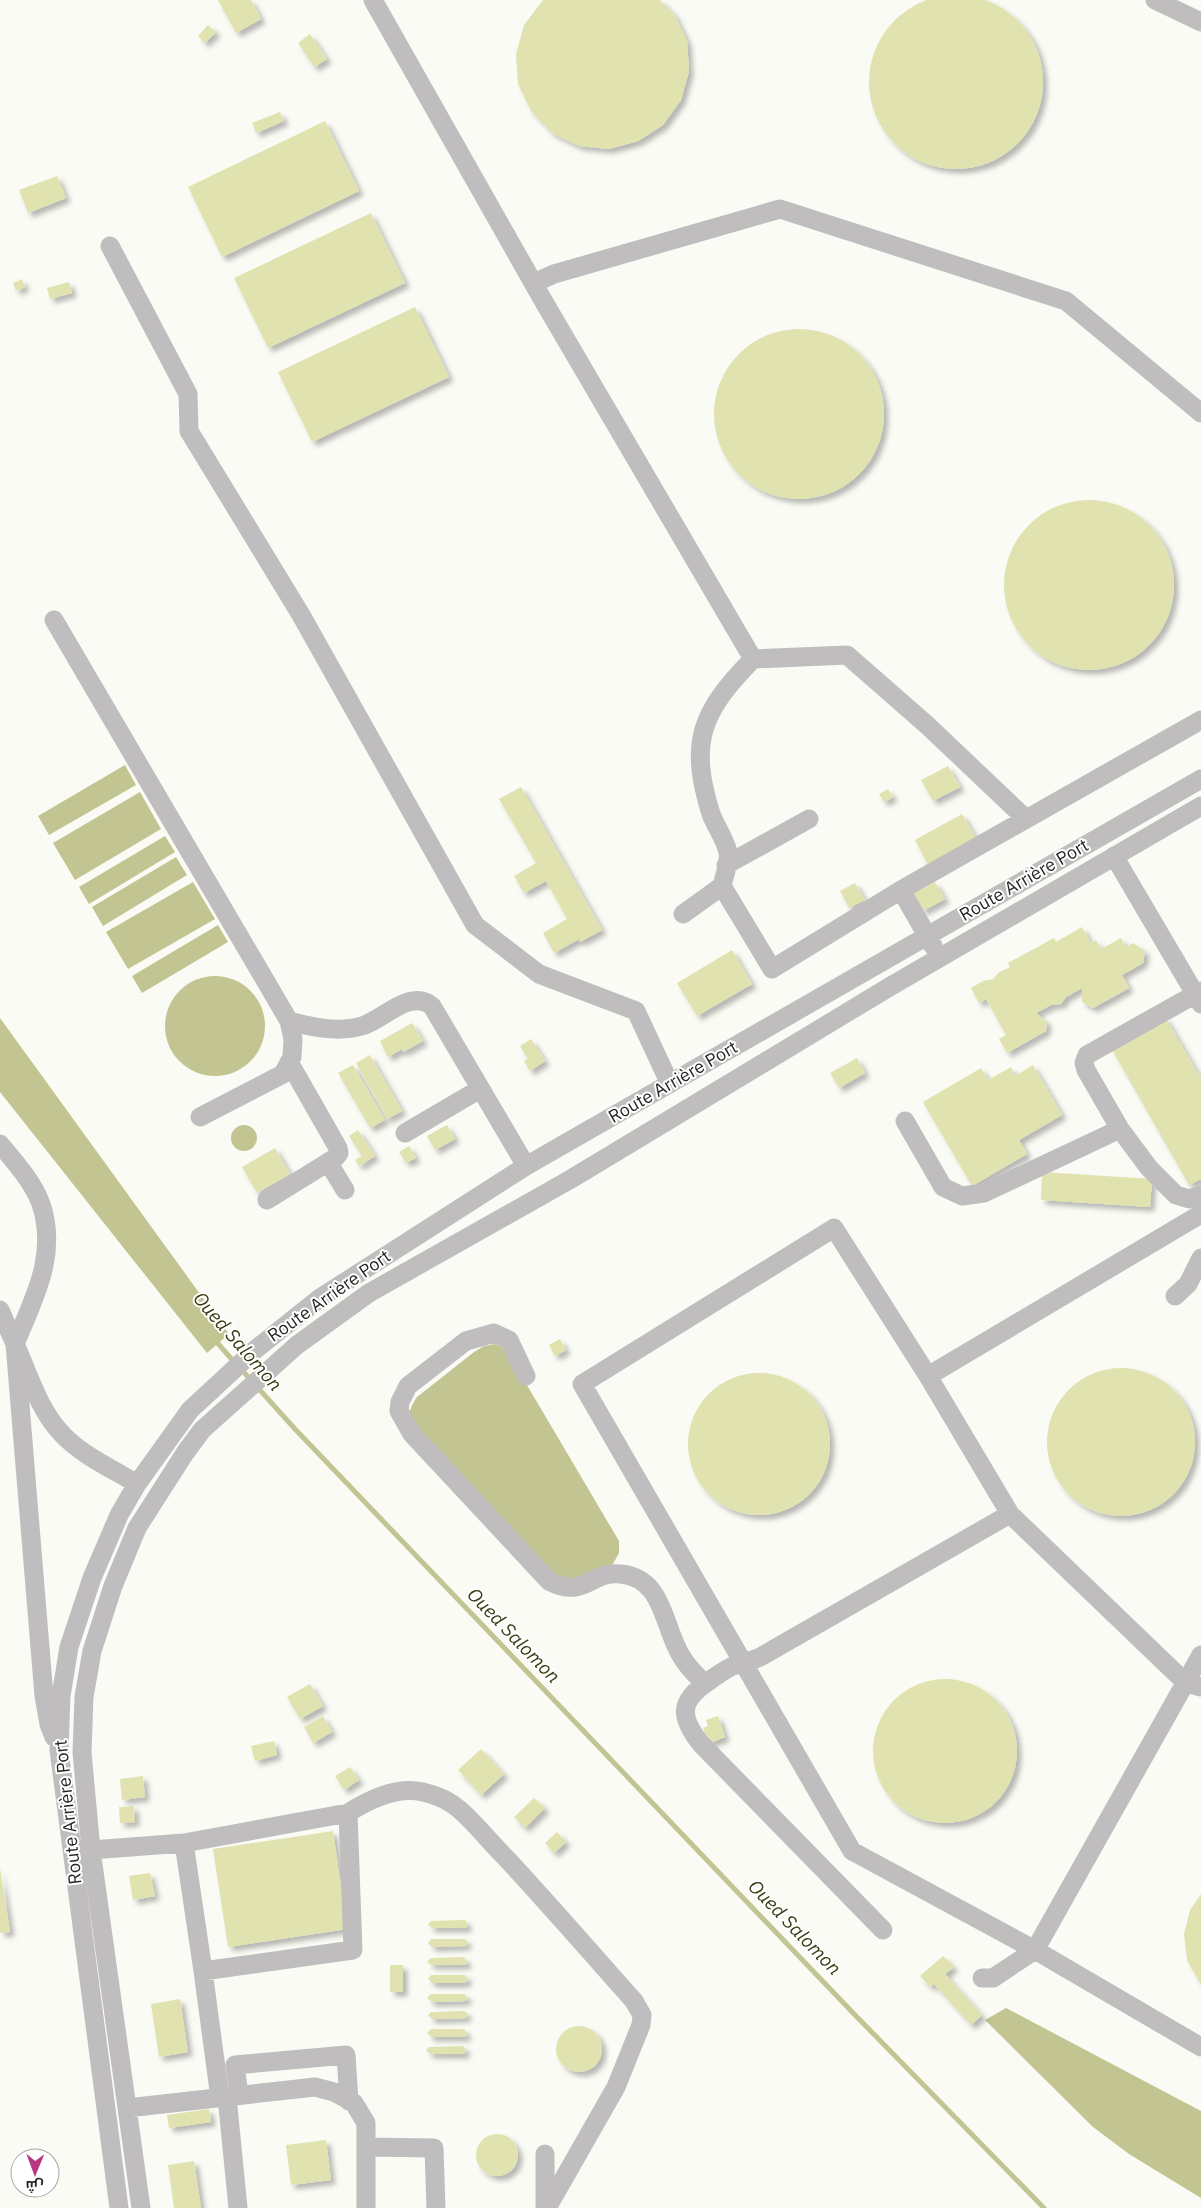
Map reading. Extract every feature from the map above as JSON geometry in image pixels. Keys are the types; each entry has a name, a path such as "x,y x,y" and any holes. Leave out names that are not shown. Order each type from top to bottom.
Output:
{"street":[{"path":"373,0 534,283 753,659"},
{"path":"1155,0 1201,22"},
{"path":"534,283 554,274 780,209 1066,301 1201,413"},
{"path":"110,246 188,394 189,431 301,615 475,925 539,974 636,1011 670,1084"},
{"path":"54,620 289,1021 292,1039 292,1057 289,1070 338,1148 339,1153 328,1162 267,1200"},
{"path":"1026,819 927,725 848,655 753,659 731,681 709,713 700,744 701,772 712,815 728,854 722,886 772,968 901,890 1201,720"},
{"name":"Route Arrière Port","path":"118,2208 59,1750 61,1696 69,1646 92,1578 119,1515 137,1484 190,1410 256,1349 320,1298 526,1166 1201,779"},
{"name":"Route Arrière Port","path":"141,2208 91,1850 82,1752 84,1697 92,1651 113,1586 137,1528 202,1430 276,1363 369,1293 571,1178 940,958 1201,806"},
{"path":"726,865 809,819"},
{"path":"1114,856 1199,996 1087,1055 1084,1059 1086,1070 1120,1129 1150,1168 1176,1195 1190,1199 1201,1195"},
{"path":"684,914 722,886"},
{"path":"901,890 940,958"},
{"path":"289,1021 314,1028 362,1026 406,1003 425,1000 432,1006 526,1166"},
{"path":"200,1117 289,1070"},
{"path":"405,1133 480,1089"},
{"path":"905,1121 943,1187 962,1196 984,1193 1120,1129"},
{"path":"0,1144 24,1174 40,1204 47,1234 46,1261 35,1296 15,1344 44,1696 49,1724 59,1750"},
{"path":"328,1162 345,1190"},
{"path":"928,1376 1201,1214"},
{"path":"1193,1685 1010,1514 928,1376 834,1228 582,1384 852,1851 1034,1950 1201,2047"},
{"path":"1175,1296 1188,1284 1201,1258"},
{"path":"0,1310 44,1410 64,1436 83,1451 137,1484"},
{"path":"526,1376 509,1340 494,1333 466,1341 408,1386 403,1393 399,1411 412,1434 549,1582 559,1586 580,1587 605,1575 622,1574 638,1578 645,1583 661,1605 677,1650 694,1674 705,1684"},
{"path":"883,1930 732,1778 695,1736 685,1718 685,1708 688,1699 694,1692 729,1668 762,1656 1010,1514"},
{"path":"982,1978 993,1978 1034,1950 1193,1685 1201,1655"},
{"path":"91,1850 184,1843 348,1812 367,1800 408,1790 423,1792 445,1800 460,1810 532,1885 638,2007 642,2015 641,2026 616,2087 546,2208"},
{"path":"203,1971 353,1950 348,1812"},
{"path":"184,1843 203,1971 229,2096 238,2208"},
{"path":"229,2096 235,2065 346,2055 349,2101"},
{"path":"127,2108 315,2087 334,2092 354,2103 366,2123 366,2208"},
{"path":"366,2147 434,2148 436,2208"},
{"path":"545,2154 546,2208"}],"shaded area":[{"path":"125,765 136,785 49,835 38,816"},
{"path":"140,792 161,829 75,880 53,843"},
{"path":"165,836 175,852 89,904 79,887"},
{"path":"176,857 187,875 103,926 92,907"},
{"path":"193,882 215,919 128,969 106,932"},
{"path":"218,925 228,942 142,993 132,976"},
{"path":"215,976 234,980 250,991 261,1007 265,1026 261,1045 250,1061 234,1072 215,1076 196,1072 180,1061 169,1045 165,1026 169,1007 180,991 196,980"},
{"path":"0,1018 229,1334 207,1353 0,1092"},
{"path":"244,1125 253,1129 257,1138 253,1147 244,1151 235,1147 231,1138 235,1129"},
{"path":"495,1344 505,1348 619,1541 619,1553 613,1564 574,1586 560,1585 410,1426 410,1411 417,1397 474,1352 484,1346"},
{"path":"1006,2008 1201,2111 1201,2198 1129,2154 1093,2127 985,2020"}],"building":[{"path":"947,-5 965,-5 997,5 1018,20 1033,41 1043,73 1043,91 1033,123 1018,144 997,159 981,165 965,169 947,169 915,159 894,144 879,123 873,107 869,91 869,73 879,41 894,20 915,5 931,-1"},
{"path":"218,0 251,0 261,19 236,33"},
{"path":"543,0 660,0 674,14 687,41 689,71 681,100 663,125 638,141 609,149 579,146 552,133 531,111 518,84 516,54 524,25"},
{"path":"208,25 216,32 205,43 198,36"},
{"path":"310,34 327,59 314,67 298,43"},
{"path":"280,112 284,121 256,133 252,123"},
{"path":"325,121 359,191 222,257 188,187"},
{"path":"57,176 66,198 28,213 19,190"},
{"path":"371,213 405,283 268,348 234,278"},
{"path":"22,279 25,287 16,291 13,283"},
{"path":"69,282 72,293 50,299 47,288"},
{"path":"415,307 449,377 312,442 278,372"},
{"path":"807,329 832,335 853,348 865,360 881,389 884,414 883,431 878,447 865,468 853,480 824,496 791,499 766,493 745,480 733,468 717,439 714,406 720,381 733,360 745,348 774,332"},
{"path":"1089,500 1114,504 1129,510 1143,519 1155,531 1164,545 1170,560 1174,585 1170,610 1164,625 1155,639 1143,651 1129,660 1114,666 1089,670 1064,666 1049,660 1035,651 1023,639 1014,625 1008,610 1004,585 1008,560 1014,545 1023,531 1035,519 1049,510 1064,504"},
{"path":"948,766 960,787 933,801 921,780"},
{"path":"521,787 602,930 580,942 579,939 554,953 543,933 567,919 546,881 524,893 514,876 536,863 499,799"},
{"path":"888,789 893,797 884,802 879,794"},
{"path":"962,814 976,838 928,865 915,840"},
{"path":"935,882 945,899 923,911 913,894"},
{"path":"855,883 865,900 849,908 840,891"},
{"path":"1082,927 1091,943 1096,940 1101,949 1121,938 1126,947 1133,943 1145,951 1143,963 1122,975 1129,988 1093,1008 1082,1002 1082,988 1066,997 1061,1004 1051,1005 1036,1013 1047,1022 1046,1031 1007,1053 999,1039 1006,1035 986,999 979,1003 971,988 983,981 993,979 998,973 1010,967 1008,963 1054,938 1056,942"},
{"path":"732,950 752,984 697,1016 677,983"},
{"path":"1165,1017 1201,1079 1201,1179 1189,1185 1111,1048"},
{"path":"412,1023 423,1041 403,1052 402,1049 388,1057 380,1041"},
{"path":"531,1039 545,1061 530,1071 524,1061 528,1059 520,1046"},
{"path":"370,1055 402,1111 387,1119 356,1063"},
{"path":"857,1058 865,1073 839,1088 830,1073"},
{"path":"353,1065 385,1120 370,1128 338,1073"},
{"path":"1033,1065 1062,1115 1019,1140 1027,1154 972,1186 923,1102 981,1068 988,1080 1011,1067 1015,1076"},
{"path":"447,1125 455,1139 435,1150 427,1136"},
{"path":"358,1130 375,1156 359,1166 355,1160 362,1156 349,1136"},
{"path":"409,1146 416,1158 406,1163 399,1152"},
{"path":"275,1148 290,1174 257,1193 242,1167"},
{"path":"1042,1172 1152,1179 1150,1207 1041,1200"},
{"path":"560,1339 566,1350 555,1356 549,1345"},
{"path":"1121,1368 1149,1373 1162,1380 1173,1390 1183,1401 1190,1414 1195,1442 1190,1470 1183,1483 1173,1494 1162,1504 1149,1511 1121,1516 1093,1511 1080,1504 1069,1494 1059,1483 1052,1470 1047,1442 1052,1414 1059,1401 1069,1390 1080,1380 1093,1373"},
{"path":"759,1373 786,1379 798,1385 809,1394 818,1405 824,1417 830,1444 824,1471 818,1483 809,1494 798,1503 786,1509 759,1515 732,1509 720,1503 709,1494 700,1483 694,1471 688,1444 694,1417 700,1405 709,1394 720,1385 732,1379"},
{"path":"945,1679 973,1684 996,1700 1012,1723 1017,1751 1012,1779 996,1802 973,1818 945,1823 917,1818 894,1802 878,1779 873,1751 878,1723 894,1700 917,1684"},
{"path":"310,1684 323,1706 300,1719 287,1697"},
{"path":"323,1716 332,1732 313,1743 304,1727"},
{"path":"718,1716 725,1737 708,1744 703,1728 708,1726 706,1720"},
{"path":"274,1741 277,1755 255,1761 251,1746"},
{"path":"481,1749 504,1774 481,1795 458,1770"},
{"path":"350,1767 359,1780 344,1790 335,1776"},
{"path":"143,1776 145,1797 122,1800 120,1779"},
{"path":"534,1798 545,1808 525,1828 514,1817"},
{"path":"134,1806 135,1822 120,1823 119,1807"},
{"path":"333,1831 347,1929 228,1947 213,1849"},
{"path":"557,1832 566,1842 554,1853 545,1843"},
{"path":"0,1868 10,1932 0,1933"},
{"path":"150,1873 155,1896 133,1900 129,1876"},
{"path":"1201,1894 1201,1985 1187,1960 1184,1934 1190,1910"},
{"path":"465,1920 468,1925 465,1928 432,1928 428,1925 431,1921"},
{"path":"431,1939 465,1939 468,1943 465,1946 432,1947 428,1943"},
{"path":"943,1956 954,1967 945,1974 982,2015 971,2025 934,1984 930,1987 920,1976"},
{"path":"464,1957 467,1962 465,1965 431,1965 427,1962 431,1958"},
{"path":"390,1965 403,1965 403,1992 390,1992"},
{"path":"431,1975 465,1975 468,1979 465,1983 432,1983 428,1979"},
{"path":"431,1994 464,1994 468,1998 465,2001 432,2002 427,1998"},
{"path":"180,1999 188,2052 159,2057 151,2004"},
{"path":"465,2011 468,2015 465,2018 432,2019 428,2015 431,2012"},
{"path":"579,2026 592,2030 598,2036 602,2049 598,2062 592,2068 579,2072 566,2068 560,2062 556,2049 560,2036 566,2030"},
{"path":"431,2029 464,2029 467,2033 465,2037 431,2037 427,2033"},
{"path":"463,2046 466,2050 464,2054 430,2054 426,2050 429,2047"},
{"path":"209,2109 211,2122 169,2128 167,2115"},
{"path":"497,2134 512,2140 518,2155 512,2170 497,2176 482,2170 476,2155 482,2140"},
{"path":"326,2140 331,2180 291,2185 286,2145"},
{"path":"194,2161 201,2208 174,2208 168,2165"}],"waterway":[{"name":"Oued Salomon","path":"214,1339 235,1363"},
{"name":"Oued Salomon","path":"241,1369 295,1429 855,2015 1044,2208"}]}
